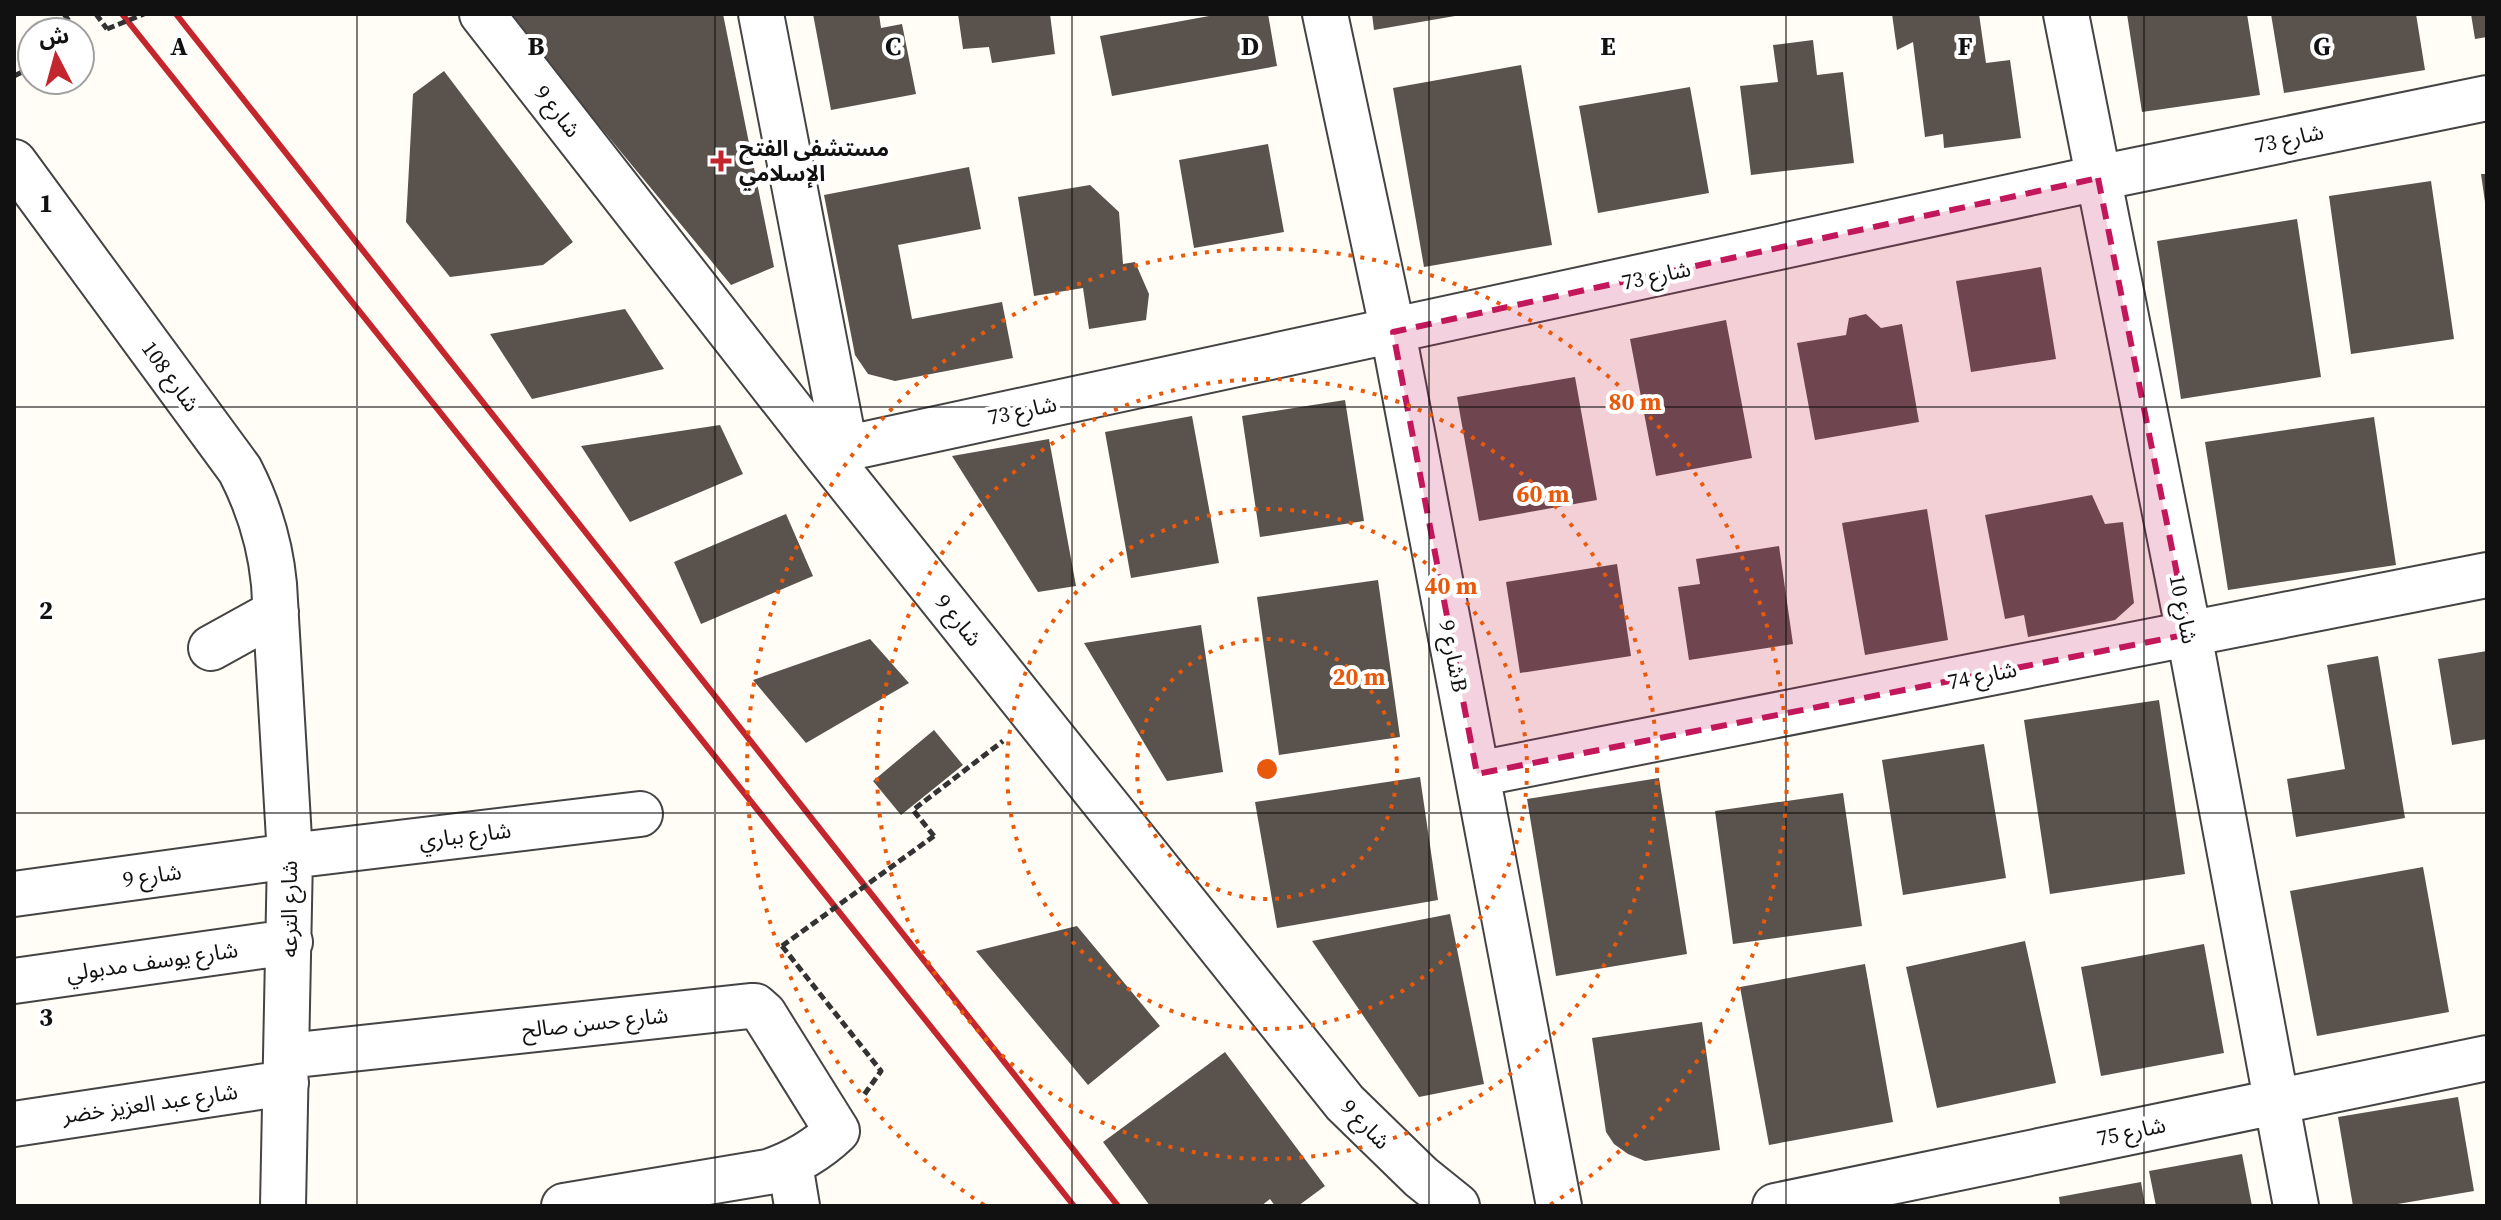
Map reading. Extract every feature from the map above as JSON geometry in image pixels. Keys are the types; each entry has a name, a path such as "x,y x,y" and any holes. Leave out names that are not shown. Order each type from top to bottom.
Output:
{"street":[{"name":"شارع 9","path":"482,14 835,450 1036,716 1345,1103 1382,1141 1457,1206"},
{"path":"761,14 835,450"},
{"name":"شارع 9B","path":"1325,14 1393,332 1559,1206"},
{"name":"شارع 10","path":"2066,14 2189,634 2296,1206"},
{"name":"شارع 73","path":"835,450 2098,178 2487,98"},
{"name":"شارع 108","path":"14,162 240,470 264,525 271,554 276,612"},
{"name":"شارع 74","path":"1477,774 2487,575"},
{"path":"211,648 276,612"},
{"name":"شارع الترعه","path":"276,612 290,856 283,1206"},
{"name":"شارع بباري","path":"290,856 640,814"},
{"name":"شارع 9","path":"14,894 290,856"},
{"name":"شارع يوسف مدبولي","path":"14,981 290,942"},
{"name":"شارع حسن صالح","path":"286,1070 755,1006 764,1014 837,1131 815,1150 794,1185"},
{"name":"شارع 75","path":"1775,1206 2487,1058"},
{"name":"شارع عبد العزيز خضر","path":"14,1124 286,1070"},
{"path":"564,1206 742,1177 794,1185"}],"path":[{"path":"96,14 107,29 144,14"},
{"path":"881,1071 782,946 934,836 913,810 1036,716"}],"highlighted area":[{"path":"2098,178 2189,634 1477,774 1393,332"}],"building":[{"path":"507,14 723,14 774,267 731,285"},
{"path":"813,14 879,14 881,28 902,24 916,94 831,110"},
{"path":"958,14 1050,14 1055,54 992,63 989,47 963,49"},
{"path":"1220,14 1268,14 1277,66 1112,96 1100,36"},
{"path":"1372,14 1455,14 1455,16 1374,30"},
{"path":"1892,14 1979,14 1986,63 2010,60 2021,138 1944,148 1943,134 1925,137 1913,42 1897,50"},
{"path":"2127,14 2247,14 2260,95 2142,112"},
{"path":"2271,14 2416,14 2425,70 2284,93"},
{"path":"2471,14 2487,14 2487,37 2475,39"},
{"path":"1813,40 1817,75 1843,72 1854,163 1751,175 1740,86 1778,82 1773,45"},
{"path":"1521,65 1552,245 1424,267 1393,88"},
{"path":"444,71 573,242 543,265 450,277 406,222 413,94"},
{"path":"1690,87 1709,193 1598,213 1579,106"},
{"path":"1268,144 1284,232 1194,248 1179,160"},
{"path":"969,167 981,229 898,245 912,319 1002,302 1013,358 895,381 868,374 855,355 824,195"},
{"path":"2481,174 2487,174 2487,202 2485,202"},
{"path":"2431,181 2454,339 2351,354 2329,196"},
{"path":"1090,185 1119,212 1123,264 1135,262 1149,294 1146,320 1089,329 1083,288 1034,296 1018,197"},
{"path":"2297,219 2321,377 2181,399 2157,241"},
{"path":"2041,267 2056,359 1971,372 1956,281"},
{"path":"625,309 664,369 532,399 490,334"},
{"path":"1866,314 1881,328 1902,324 1919,422 1815,440 1797,343 1846,335 1849,318"},
{"path":"1726,320 1752,458 1656,476 1630,339"},
{"path":"1575,377 1597,500 1479,521 1457,397"},
{"path":"1345,400 1364,521 1260,537 1242,416"},
{"path":"1192,416 1219,563 1131,578 1105,432"},
{"path":"2374,417 2396,565 2228,590 2205,442"},
{"path":"720,425 743,474 630,522 581,446"},
{"path":"1049,439 1076,586 1038,592 952,456"},
{"path":"2092,495 2105,524 2123,522 2134,603 2115,620 2028,637 2024,615 2005,619 1985,515"},
{"path":"1927,509 1948,640 1865,655 1842,523"},
{"path":"786,514 813,576 701,624 674,562"},
{"path":"1779,546 1793,644 1689,660 1678,587 1700,584 1696,559"},
{"path":"1617,564 1631,656 1520,673 1506,582"},
{"path":"1378,580 1400,737 1279,755 1257,597"},
{"path":"1201,625 1223,772 1167,781 1084,643"},
{"path":"870,639 909,683 806,743 753,680"},
{"path":"2487,651 2487,739 2452,745 2438,659"},
{"path":"2378,656 2405,818 2296,837 2287,779 2345,769 2327,665"},
{"path":"2159,700 2185,874 2050,894 2024,720"},
{"path":"934,730 963,765 901,815 873,781"},
{"path":"1984,744 2006,878 1903,895 1882,760"},
{"path":"1420,777 1438,900 1277,928 1255,802"},
{"path":"1659,778 1687,954 1556,976 1527,799"},
{"path":"1843,793 1862,926 1733,944 1715,811"},
{"path":"2423,867 2449,1012 2317,1036 2290,891"},
{"path":"1450,914 1484,1084 1419,1097 1312,941"},
{"path":"1077,926 1160,1026 1088,1085 976,951"},
{"path":"2025,941 2056,1083 1937,1108 1906,967"},
{"path":"2204,944 2224,1053 2101,1076 2081,967"},
{"path":"1865,964 1893,1122 1769,1145 1740,987"},
{"path":"1702,1022 1720,1150 1645,1161 1628,1154 1614,1144 1606,1132 1592,1038"},
{"path":"1225,1052 1325,1186 1298,1206 1275,1206 1270,1199 1261,1206 1150,1206 1103,1142"},
{"path":"2458,1097 2474,1191 2386,1206 2353,1206 2338,1117"},
{"path":"2242,1154 2252,1206 2156,1206 2149,1171"},
{"path":"2141,1182 2145,1206 2060,1206 2059,1197"}],"railway":[{"path":"122,14 1074,1206"},
{"path":"176,14 1118,1206"}],"place":[{"name":"مستشفى الفتح الإسلامي","path":"721,161"}]}
